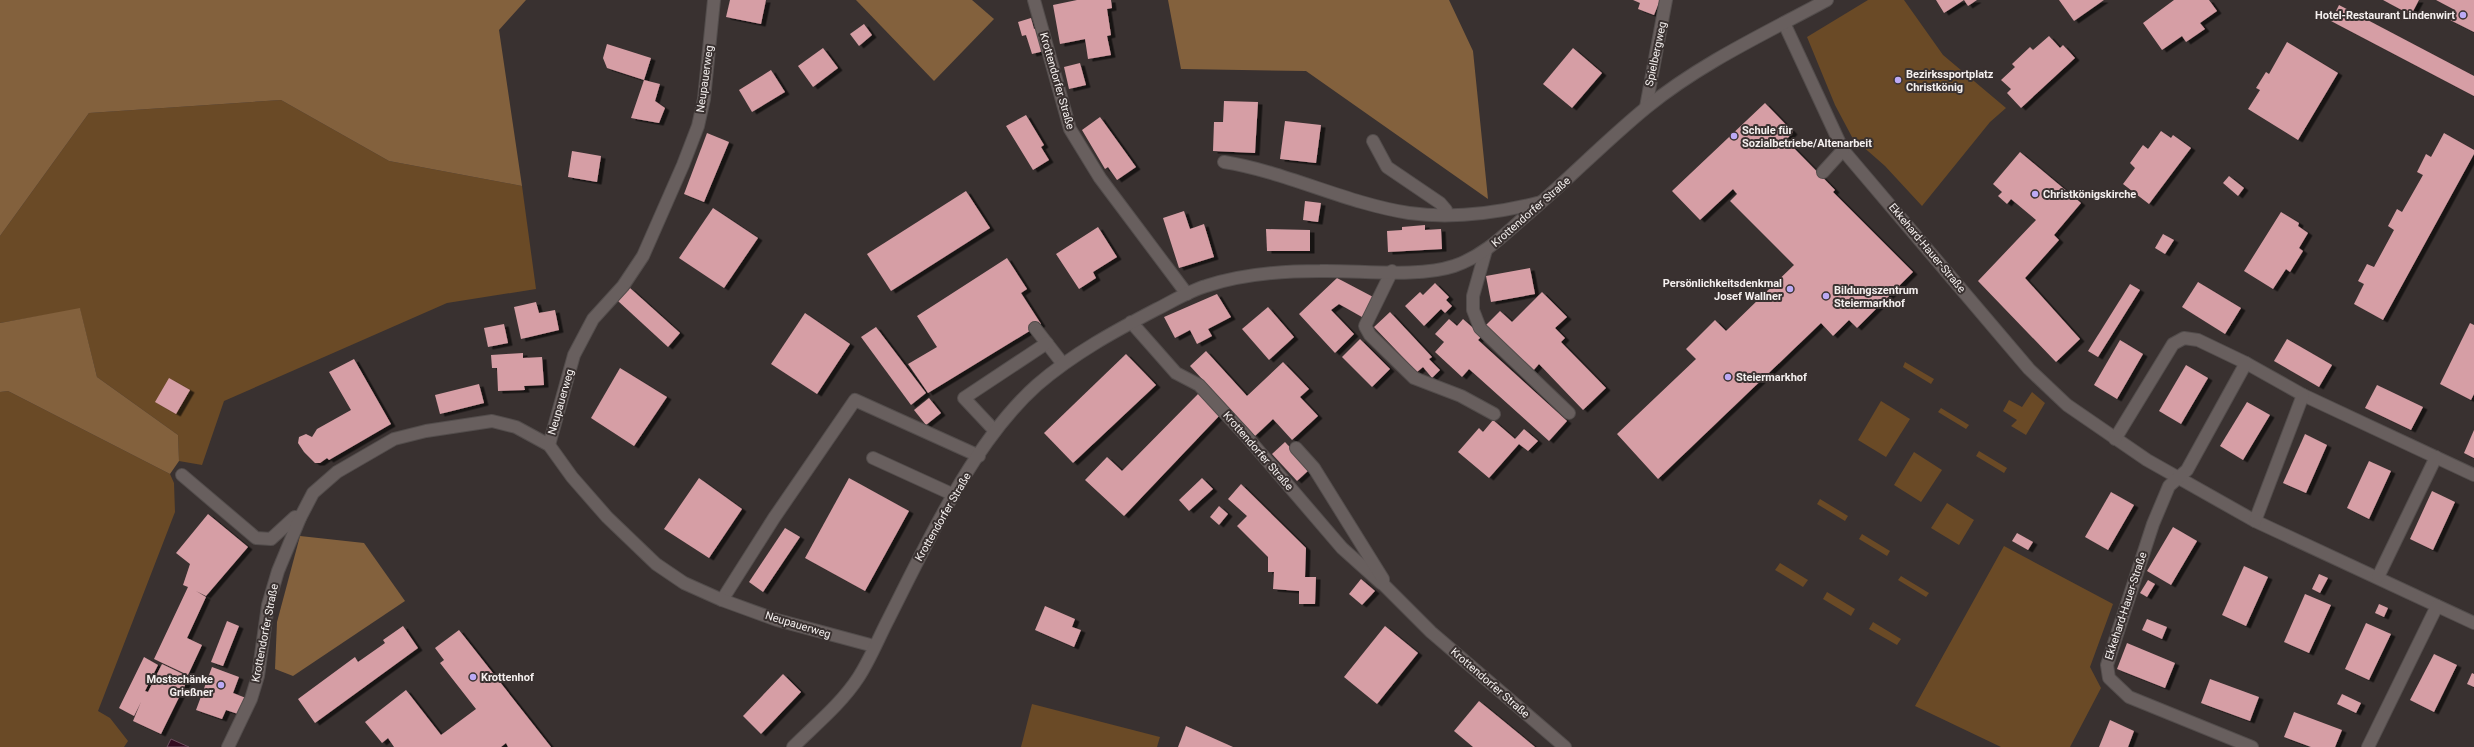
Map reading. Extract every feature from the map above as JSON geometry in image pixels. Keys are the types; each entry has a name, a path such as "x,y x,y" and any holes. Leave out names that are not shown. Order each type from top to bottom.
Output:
{"street":[{"name":"Neupauerweg","path":"714,0 704,99 698,126 686,159 643,256 623,286 593,319 574,355 549,445 572,476 607,516 656,564 684,582 722,600 784,622 874,646"},
{"name":"Krottendorfer Straße","path":"1034,0 1070,129 1100,178 1187,294"},
{"name":"Spielbergweg","path":"1646,108 1666,0"},
{"name":"Krottendorfer Straße","path":"793,747 834,707 859,677 954,495 995,431 1035,387 1063,364 1091,345 1131,322 1206,286 1257,274 1315,271 1420,271 1454,266 1486,250 1544,202 1646,108 1685,79 1827,0"},
{"name":"Ekkehard-Hauer-Straße","path":"1784,24 1843,150 2029,369 2067,405 2115,439 2177,478 2255,521 2474,623"},
{"path":"1373,141 1387,167 1440,203 1446,210 1446,215"},
{"path":"1823,172 1843,150"},
{"path":"1224,162 1256,167 1348,197 1409,213 1446,215 1506,211 1544,202"},
{"path":"1486,250 1473,296 1473,310 1480,328 1569,413"},
{"path":"1392,271 1365,326 1370,335 1414,378 1461,396 1494,414"},
{"name":"Krottendorfer Straße","path":"1131,322 1176,374 1199,385 1246,436 1342,548 1383,584 1431,632 1565,747"},
{"path":"1035,328 1063,364"},
{"path":"2115,439 2173,344 2184,338 2198,340 2246,363 2303,396 2474,475"},
{"path":"995,431 964,398 1047,343"},
{"name":"Ekkehard-Hauer-Straße","path":"2246,363 2187,470 2169,486 2153,524 2107,665 2109,678 2130,697 2252,747"},
{"path":"2255,521 2303,396"},
{"path":"722,600 774,518 855,400 979,456"},
{"name":"Krottendorfer Straße","path":"228,747 253,694 258,676 268,605 278,570 300,518 313,493 337,472 394,439 404,436 492,421 516,427 549,445"},
{"name":"Krottendorfer Straße","path":"1296,448 1314,468 1383,579 1383,584"},
{"path":"2378,577 2436,457"},
{"path":"873,458 954,495"},
{"path":"182,475 256,538 271,539 290,520 295,517 300,518"},
{"path":"2368,747 2437,606"}],"shaded area":[{"path":"0,0 526,0 499,30 522,186 389,161 281,100 89,113 0,236"},
{"path":"856,0 972,0 994,19 934,81"},
{"path":"1168,0 1449,0 1473,51 1488,199 1306,71 1181,69"},
{"name":"Bezirkssportplatz Christkönig","path":"1868,0 1904,0 1943,55 2006,108 1990,122 1922,206 1885,166 1852,137 1835,105 1807,37"},
{"path":"281,100 389,161 522,186 536,289 447,303 224,401 202,465 179,461 178,435 97,377 80,309 0,323 0,236 89,113"},
{"path":"80,308 97,377 178,435 179,461 170,474 8,391 0,392 0,323"},
{"path":"1905,362 1934,379 1931,384 1903,367"},
{"path":"8,391 170,474 174,483 175,512 98,711 110,718 128,741 124,747 0,747 0,392"},
{"path":"2032,392 2045,403 2026,435 2011,426 2017,420 2003,411 2009,400 2022,407"},
{"path":"1881,401 1910,419 1886,457 1858,440"},
{"path":"1941,408 1969,425 1966,429 1938,412"},
{"path":"1979,451 2007,468 2004,473 1976,456"},
{"path":"1914,452 1942,470 1921,502 1894,485"},
{"path":"1820,499 1848,516 1845,521 1817,504"},
{"path":"1947,503 1974,520 1959,545 1931,528"},
{"path":"1862,534 1890,551 1887,556 1859,539"},
{"path":"300,536 364,543 405,601 293,676 275,669 277,622"},
{"path":"2004,546 2113,604 2090,667 2101,688 2070,747 2001,747 1915,706"},
{"path":"1780,563 1808,580 1803,587 1775,570"},
{"path":"1901,576 1929,593 1926,597 1898,580"},
{"path":"1827,592 1855,609 1851,616 1823,599"},
{"path":"1873,622 1901,639 1897,645 1869,629"},
{"path":"1032,704 1160,737 1157,747 1021,747"},
{"path":"171,739 189,747 167,747"}],"building":[{"path":"730,0 766,0 761,24 726,17"},
{"path":"1077,0 1111,0 1112,8 1107,9 1111,35 1107,36 1111,55 1088,59 1085,39 1060,44 1053,5"},
{"path":"1633,0 1660,0 1654,15 1638,9 1640,3"},
{"path":"1936,0 1964,0 1944,13"},
{"path":"1964,0 1977,0 1968,6"},
{"path":"2059,0 2104,0 2074,21"},
{"path":"2174,0 2209,0 2217,11 2200,23 2205,29 2186,42 2182,36 2162,50 2143,23"},
{"name":"Hotel-Restaurant Lindenwirt","path":"2383,0 2419,0 2411,15"},
{"name":"Hotel-Restaurant Lindenwirt","path":"2436,0 2474,0 2474,32 2450,20 2455,10"},
{"path":"2339,5 2474,76 2474,96 2331,21"},
{"path":"1031,18 1034,29 1037,28 1044,51 1032,54 1026,35 1022,36 1018,22"},
{"path":"864,24 872,35 859,46 850,34"},
{"path":"2049,36 2060,48 2063,45 2075,58 2021,108 2007,93 2011,89 2001,80 2015,67 2012,64 2030,47 2033,50"},
{"path":"2287,42 2338,73 2298,140 2248,109 2260,90 2256,88 2266,72 2269,74"},
{"path":"607,44 651,58 644,80 607,68 603,58"},
{"path":"823,48 838,68 813,87 798,66"},
{"path":"1573,48 1602,73 1572,108 1543,84"},
{"path":"1080,63 1086,85 1069,89 1064,67"},
{"path":"771,70 785,92 752,112 739,90"},
{"path":"644,80 660,84 655,101 665,108 659,123 631,118"},
{"path":"1224,101 1258,102 1255,153 1213,151 1214,122 1223,122"},
{"name":"Bildungszentrum Steiermarkhof","path":"1765,103 1793,132 1786,140 1835,190 1833,192 1913,272 1857,328 1849,320 1833,336 1821,323 1658,479 1617,434 1696,359 1686,349 1715,320 1726,331 1794,265 1730,201 1737,194 1733,189 1700,220 1672,191"},
{"path":"1026,115 1044,145 1041,147 1049,160 1033,170 1006,126"},
{"path":"1100,117 1136,167 1117,180 1108,167 1105,169 1082,130"},
{"path":"1285,121 1321,125 1316,163 1280,159"},
{"path":"2161,131 2171,138 2173,135 2191,148 2149,204 2123,184 2135,168 2130,163 2143,145 2148,149"},
{"path":"707,133 729,142 704,202 684,194"},
{"path":"2444,133 2474,150 2474,154 2383,320 2354,304 2364,284 2358,281 2367,264 2374,267 2394,230 2388,226 2397,209 2402,212 2423,175 2417,172 2426,154 2431,157"},
{"path":"572,151 601,156 597,182 568,177"},
{"path":"2020,152 2081,203 2054,235 2059,240 2025,278 2080,339 2056,362 1978,281 2036,220 2011,199 2007,204 1998,196 2002,192 1993,184"},
{"path":"2229,176 2244,188 2238,196 2223,183"},
{"path":"966,191 990,228 891,291 867,254"},
{"path":"1305,201 1321,203 1318,222 1303,220"},
{"path":"713,208 758,238 724,288 679,258"},
{"path":"1184,211 1190,229 1204,224 1214,257 1179,268 1163,218"},
{"path":"2281,212 2299,223 2298,226 2308,233 2299,248 2303,251 2290,272 2286,269 2273,289 2244,271"},
{"path":"1425,225 1425,230 1441,229 1442,249 1388,252 1387,231 1402,230 1402,227"},
{"path":"1098,227 1117,257 1093,272 1096,278 1079,289 1056,254"},
{"path":"1266,229 1310,230 1310,251 1267,251"},
{"path":"2163,234 2174,240 2165,254 2155,248"},
{"path":"1007,258 1027,289 1021,293 1041,324 928,393 908,364 937,347 917,316"},
{"path":"1530,268 1535,294 1491,302 1486,276"},
{"path":"1337,278 1375,298 1362,317 1339,304 1331,310 1354,334 1335,353 1299,314"},
{"path":"2198,282 2241,308 2225,334 2182,307"},
{"path":"1435,283 1449,297 1446,300 1452,306 1445,313 1441,309 1424,326 1405,306 1420,292 1423,295"},
{"path":"2130,284 2140,290 2098,357 2088,351"},
{"path":"630,288 680,333 668,347 618,301"},
{"path":"1542,292 1567,317 1555,328 1565,338 1561,342 1606,388 1583,410 1539,364 1532,372 1486,325 1500,311 1512,322"},
{"path":"1217,294 1231,317 1208,329 1212,336 1197,344 1190,330 1175,338 1164,317"},
{"path":"536,302 539,313 555,310 559,330 521,339 514,307"},
{"path":"1268,307 1294,337 1269,360 1242,329"},
{"path":"1390,312 1432,357 1429,359 1440,370 1432,378 1423,367 1417,372 1374,327"},
{"path":"805,313 850,344 817,394 771,364"},
{"path":"1449,319 1457,326 1463,319 1482,336 1478,340 1567,421 1549,441 1469,369 1462,377 1435,352 1444,342 1435,334"},
{"path":"2470,323 2474,325 2474,394 2471,400 2440,384"},
{"path":"504,324 508,343 488,347 484,328"},
{"path":"876,327 926,393 911,405 861,337"},
{"path":"1360,339 1390,369 1372,387 1342,357"},
{"path":"2287,339 2332,365 2319,387 2274,361"},
{"path":"2120,340 2143,354 2117,399 2094,385"},
{"path":"1206,351 1247,396 1283,362 1309,389 1300,397 1318,416 1292,440 1273,419 1255,436 1190,366"},
{"path":"523,353 523,358 542,357 544,385 524,386 525,390 498,391 497,368 492,368 491,355"},
{"path":"1126,354 1156,385 1073,463 1044,433"},
{"path":"354,359 391,424 329,460 327,458 320,463 315,463 304,452 298,443 299,437 306,434 312,437 317,429 351,410 329,372"},
{"path":"2186,365 2208,378 2181,424 2159,411"},
{"path":"620,368 667,397 634,446 591,418"},
{"path":"169,378 190,390 176,414 155,402"},
{"path":"479,384 484,403 440,414 435,395"},
{"path":"2377,385 2423,407 2411,430 2365,408"},
{"path":"1199,393 1220,415 1124,516 1085,480 1107,457 1122,471"},
{"path":"929,398 941,413 926,425 914,410"},
{"path":"2247,402 2270,415 2243,460 2220,446"},
{"path":"1493,420 1515,439 1524,429 1538,441 1528,451 1519,444 1489,478 1458,452 1479,428 1483,432"},
{"path":"2474,430 2474,458 2464,453"},
{"path":"2305,434 2327,445 2306,493 2283,483"},
{"path":"1285,442 1310,469 1297,481 1272,454"},
{"path":"2369,461 2391,471 2369,519 2347,508"},
{"path":"699,478 742,509 709,558 664,529"},
{"path":"849,478 909,511 865,591 805,558"},
{"path":"1202,478 1213,489 1189,511 1179,500"},
{"path":"1241,484 1306,548 1305,577 1316,577 1315,604 1299,604 1299,591 1273,589 1274,572 1268,572 1268,557 1237,526 1247,516 1228,499"},
{"path":"2432,491 2455,502 2433,550 2410,539"},
{"path":"2111,492 2134,505 2108,550 2085,537"},
{"path":"1219,506 1228,514 1219,525 1210,517"},
{"path":"208,514 248,547 206,596 196,591 206,597 187,638 202,645 188,675 154,659 188,587 183,585 190,564 176,553"},
{"path":"2173,527 2197,541 2171,585 2147,571"},
{"path":"785,528 800,537 763,592 749,582"},
{"path":"2017,533 2033,542 2028,550 2012,541"},
{"path":"2244,566 2268,577 2246,626 2222,615"},
{"path":"2319,574 2328,578 2320,593 2312,589"},
{"path":"1361,579 1375,591 1362,605 1349,594"},
{"path":"2148,580 2155,584 2147,597 2140,593"},
{"path":"2305,594 2331,605 2309,653 2284,642"},
{"path":"2379,604 2388,608 2384,617 2375,613"},
{"path":"1045,606 1075,619 1072,627 1081,630 1074,647 1035,630"},
{"path":"2147,619 2167,627 2162,639 2142,630"},
{"path":"227,621 239,626 223,666 211,662"},
{"path":"2366,623 2391,634 2369,680 2345,669"},
{"path":"403,626 418,648 315,723 298,699 355,657 358,662 385,643 383,640"},
{"path":"1385,626 1418,653 1377,704 1344,677"},
{"name":"Krottenhof","path":"459,630 551,747 508,747 506,743 501,747 394,747 388,738 382,743 365,722 406,690 441,735 476,709 440,663 444,660 435,648"},
{"path":"2127,643 2175,663 2165,688 2117,669"},
{"path":"2434,654 2457,665 2434,712 2410,700"},
{"path":"144,657 158,665 145,691 148,692 162,664 189,677 161,734 133,721 141,702 134,716 119,708"},
{"name":"Mostschänke Grießner","path":"212,667 239,677 233,693 246,698 241,715 226,710 222,719 196,710"},
{"path":"2472,673 2474,674 2474,687 2467,684"},
{"path":"783,674 801,692 761,734 743,716"},
{"path":"2210,679 2259,697 2250,721 2201,703"},
{"path":"2342,694 2361,703 2356,713 2337,704"},
{"path":"1479,701 1535,747 1473,747 1454,731"},
{"path":"2294,712 2342,730 2335,747 2311,747 2284,737"},
{"path":"2110,720 2134,731 2128,747 2099,747"},
{"path":"1186,726 1233,747 1178,747"}],"place":[{"name":"Hotel-Restaurant Lindenwirt","path":"2463,15"},
{"name":"Bezirkssportplatz Christkönig","path":"1898,80"},
{"name":"Schule für Sozialbetriebe/Altenarbeit","path":"1734,136"},
{"name":"Christkönigskirche","path":"2035,194"},
{"name":"Persönlichkeitsdenkmal Josef Wallner","path":"1790,289"},
{"name":"Bildungszentrum Steiermarkhof","path":"1826,296"},
{"name":"Steiermarkhof","path":"1728,377"},
{"name":"Krottenhof","path":"473,677"},
{"name":"Mostschänke Grießner","path":"221,685"}]}
